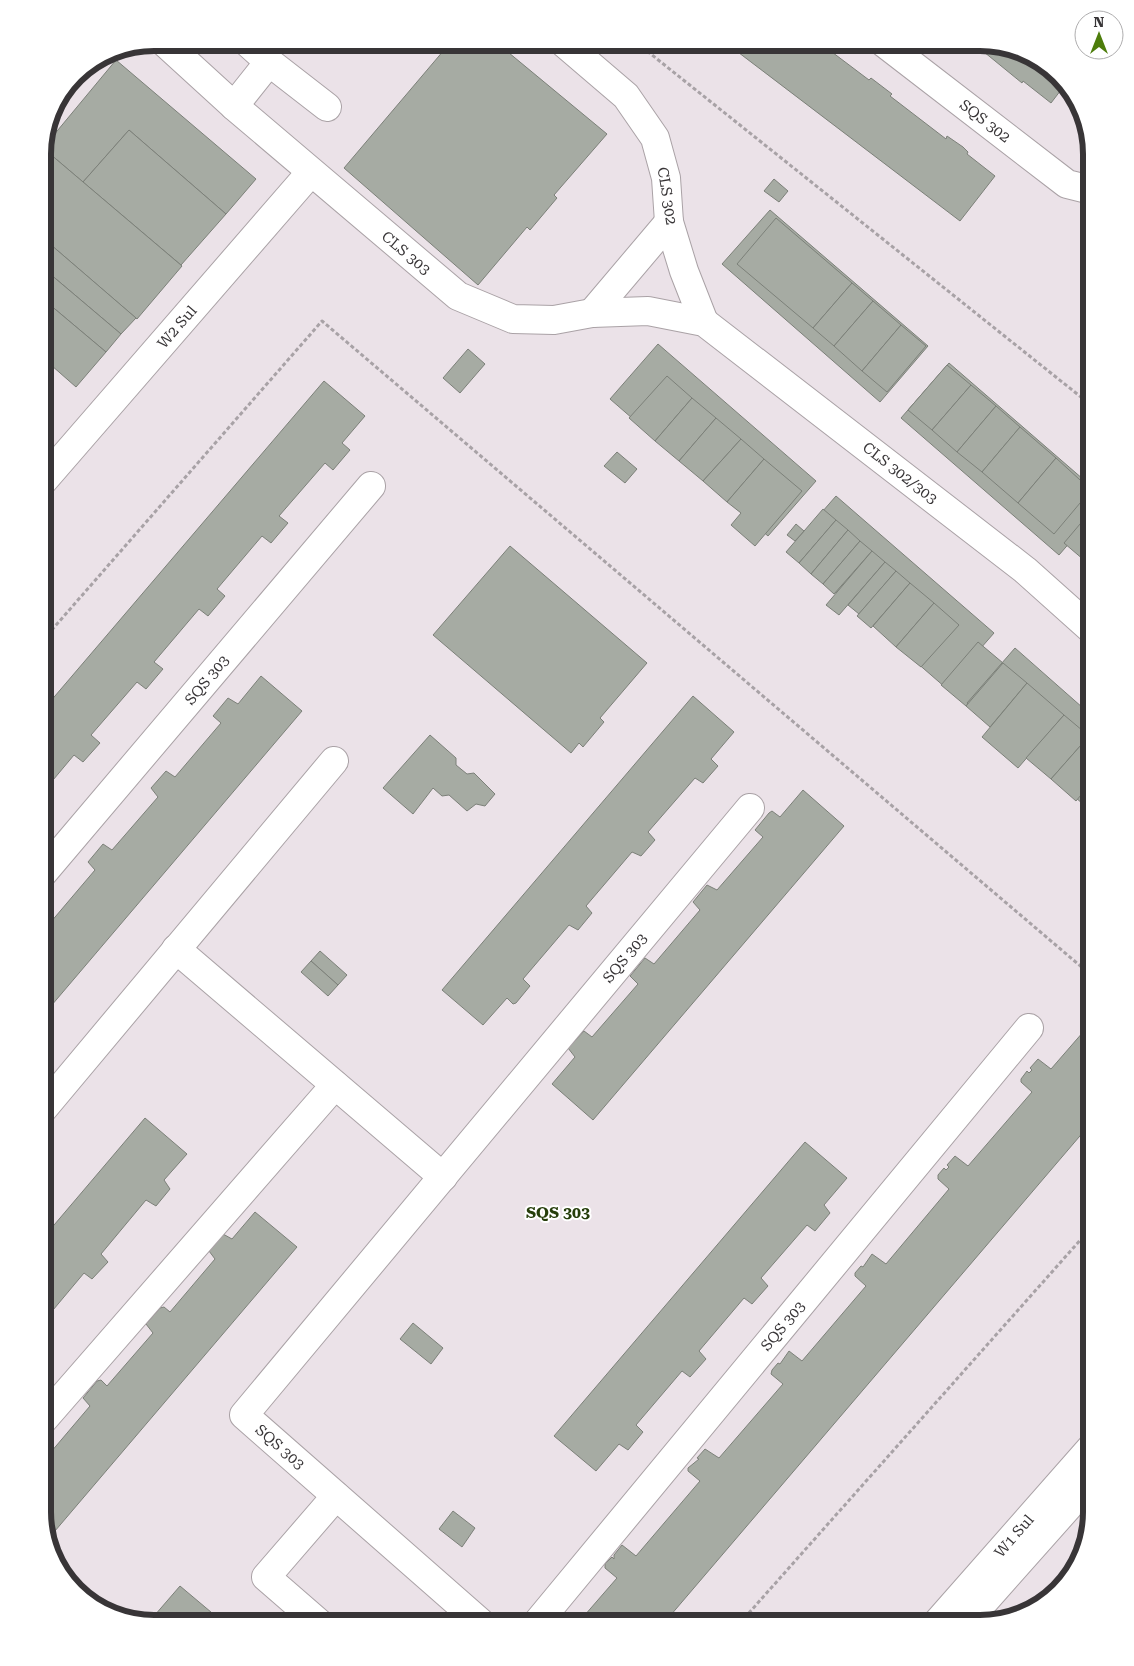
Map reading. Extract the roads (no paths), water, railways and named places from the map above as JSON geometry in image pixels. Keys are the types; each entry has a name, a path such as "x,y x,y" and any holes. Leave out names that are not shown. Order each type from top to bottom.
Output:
{"street":[{"name":"CLS 303","path":"175,51 234,106 458,296 514,319 554,320 592,313 648,311 704,322"},
{"path":"257,51 268,62 327,107"},
{"name":"CLS 302","path":"573,51 626,96 655,138 666,178 669,222 684,271 704,322"},
{"name":"SQS 302","path":"894,51 1067,184 1083,188"},
{"path":"234,106 268,62"},
{"name":"W2 Sul","path":"51,473 311,172"},
{"path":"592,313 669,222"},
{"name":"CLS 302/303","path":"704,322 1025,570 1083,621"},
{"name":"SQS 303","path":"51,865 371,486"},
{"path":"51,1099 334,761"},
{"name":"SQS 303","path":"472,1615 244,1415 750,808"},
{"path":"176,949 443,1177"},
{"name":"SQS 303","path":"543,1615 1029,1028"},
{"path":"51,1410 335,1085"},
{"name":"W1 Sul","path":"945,1615 1083,1458"},
{"name":"W1 Sul","path":"973,1615 1083,1491"},
{"path":"310,1615 266,1577 336,1496"}],"district":[{"name":"SQS 303","path":"558,1212"}]}
